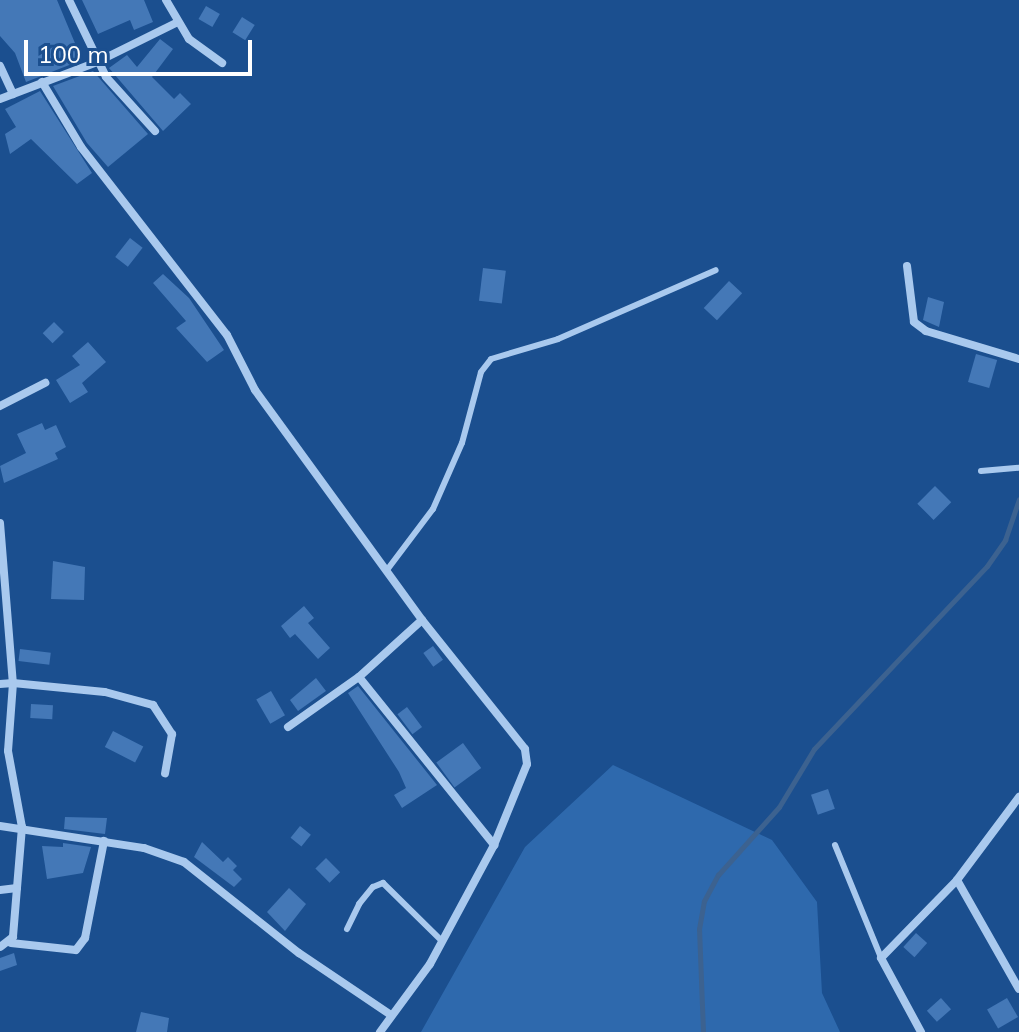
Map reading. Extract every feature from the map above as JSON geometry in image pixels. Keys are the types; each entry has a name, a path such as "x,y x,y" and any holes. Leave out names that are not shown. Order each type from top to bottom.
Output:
{"street":[{"path":"69,0 97,62 155,131"},
{"path":"166,0 176,23 222,63"},
{"path":"0,99 97,62 176,23"},
{"path":"0,66 13,94"},
{"path":"42,82 81,147 227,335 255,390 422,620 525,749 520,787 494,845 441,940 380,1032"},
{"path":"907,266 914,322 926,331 1019,359"},
{"path":"0,406 45,383"},
{"path":"0,523 13,683 8,751 22,827 11,943"},
{"path":"288,727 359,677 422,620"},
{"path":"359,677 494,845"},
{"path":"0,684 105,692 153,705 172,734 165,773"},
{"path":"921,1032 881,958 957,880 1019,797"},
{"path":"0,826 104,841 184,862 299,953 391,1015"},
{"path":"0,947 11,943 76,950 85,938 104,841"},
{"path":"957,880 1019,989"},
{"path":"0,890 17,888"}],"lane":[{"path":"387,570 433,509 462,443 481,372 491,359 558,339 716,270"},
{"path":"981,471 1019,468"},
{"path":"835,845 881,958"},
{"path":"347,929 359,904 373,887 383,883 441,940"}],"shaded area":[{"path":"613,765 772,840 817,902 822,993 840,1032 421,1032 525,847"}],"building":[{"path":"0,0 57,0 82,60 26,82 15,53 0,36"},
{"path":"82,0 144,0 153,22 134,30 130,20 98,34"},
{"path":"206,6 220,14 212,27 198,19"},
{"path":"242,17 255,25 245,40 232,32"},
{"path":"160,39 173,49 152,77 174,99 180,93 191,104 163,131 109,68 127,55 137,67"},
{"path":"93,71 148,134 108,167 87,143 53,86"},
{"path":"40,91 92,173 77,184 31,139 10,154 5,134 16,127 5,109"},
{"path":"130,238 143,248 128,267 115,257"},
{"path":"483,268 506,271 502,304 479,301"},
{"path":"163,274 189,298 224,350 207,362 176,328 186,321 153,283"},
{"path":"729,281 742,293 717,320 704,308"},
{"path":"928,297 944,302 939,327 923,320"},
{"path":"54,322 64,332 53,343 43,333"},
{"path":"88,342 106,362 82,383 88,392 70,403 56,380 80,365 72,356"},
{"path":"976,354 997,360 989,388 968,382"},
{"path":"42,423 45,430 56,425 66,447 55,453 58,459 4,483 0,466 26,453 17,434"},
{"path":"935,486 951,502 934,520 917,504"},
{"path":"53,561 85,567 84,600 51,599"},
{"path":"304,606 314,618 308,623 330,648 318,659 295,634 290,638 281,626"},
{"path":"433,646 443,660 433,667 423,653"},
{"path":"20,649 51,653 49,665 19,661"},
{"path":"316,678 326,691 298,711 290,700"},
{"path":"358,686 437,785 402,808 394,795 406,788 399,772 348,693"},
{"path":"271,691 285,715 270,724 256,700"},
{"path":"31,704 53,705 52,719 30,718"},
{"path":"407,707 422,727 412,734 397,714"},
{"path":"113,731 143,746 135,762 105,747"},
{"path":"463,743 481,768 455,787 436,762"},
{"path":"828,789 835,809 818,815 811,795"},
{"path":"65,817 107,818 105,834 64,829"},
{"path":"300,826 311,835 301,846 291,838"},
{"path":"202,842 223,862 228,857 237,866 233,870 242,879 234,887 194,857"},
{"path":"63,843 91,847 83,873 47,879 42,846 63,847"},
{"path":"326,858 340,872 330,883 315,869"},
{"path":"289,888 306,904 285,931 267,912"},
{"path":"916,933 927,943 914,957 903,947"},
{"path":"14,953 17,965 0,971 0,958"},
{"path":"941,998 951,1009 937,1022 927,1011"},
{"path":"1007,998 1018,1017 998,1029 987,1009"},
{"path":"141,1012 169,1018 167,1032 136,1032"}],"waterway":[{"path":"703,1032 699,929 704,901 718,875 779,807 814,749 987,566 1005,540 1019,499"}]}
